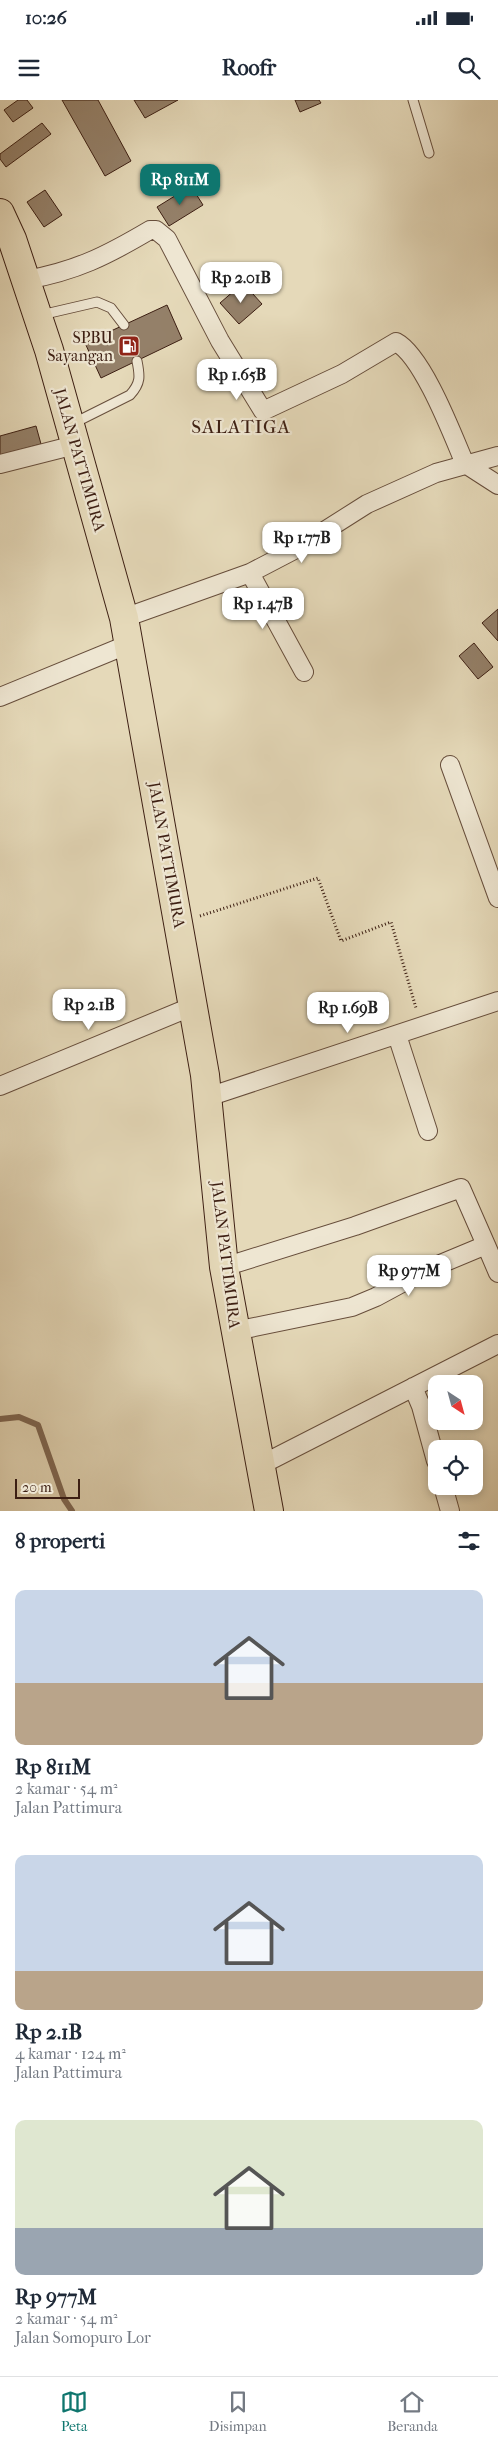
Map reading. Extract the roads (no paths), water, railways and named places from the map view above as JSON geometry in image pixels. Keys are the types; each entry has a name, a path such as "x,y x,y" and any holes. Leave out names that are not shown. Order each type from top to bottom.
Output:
{"main road":[{"name":"JALAN PATTIMURA","path":"0,213 12,238 38,316 73,435 126,631 208,1097 224,1267 259,1466 269,1511"}],"street":[{"path":"26,280 53,275 94,262 150,230 156,230 167,239 220,341 263,411 342,374 396,342 407,352 431,388 466,464 498,485"},
{"path":"0,464 73,435"},
{"path":"0,697 126,631 250,573 296,549 367,504 436,473 498,456"},
{"path":"250,573 304,672"},
{"path":"450,765 498,898"},
{"path":"208,1097 422,1028 498,1001"},
{"path":"0,1086 193,1006"},
{"path":"397,1036 428,1131"},
{"path":"224,1267 355,1226 461,1188 498,1273"},
{"path":"235,1331 352,1307 376,1297 426,1270 486,1245"},
{"path":"259,1466 498,1344"},
{"path":"414,1387 430,1440"},
{"path":"446,1495 450,1511"}],"lane":[{"path":"413,100 429,153"},
{"path":"38,316 97,302 111,308 124,325"},
{"path":"73,435 137,388 140,378 136,361"}],"waterway":[{"path":"0,1419 19,1417 38,1425 64,1499 72,1511"}],"place":[{"name":"SPBU Sayangan","path":"129,346"}],"district":[{"name":"SALATIGA","path":"241,427"}]}
